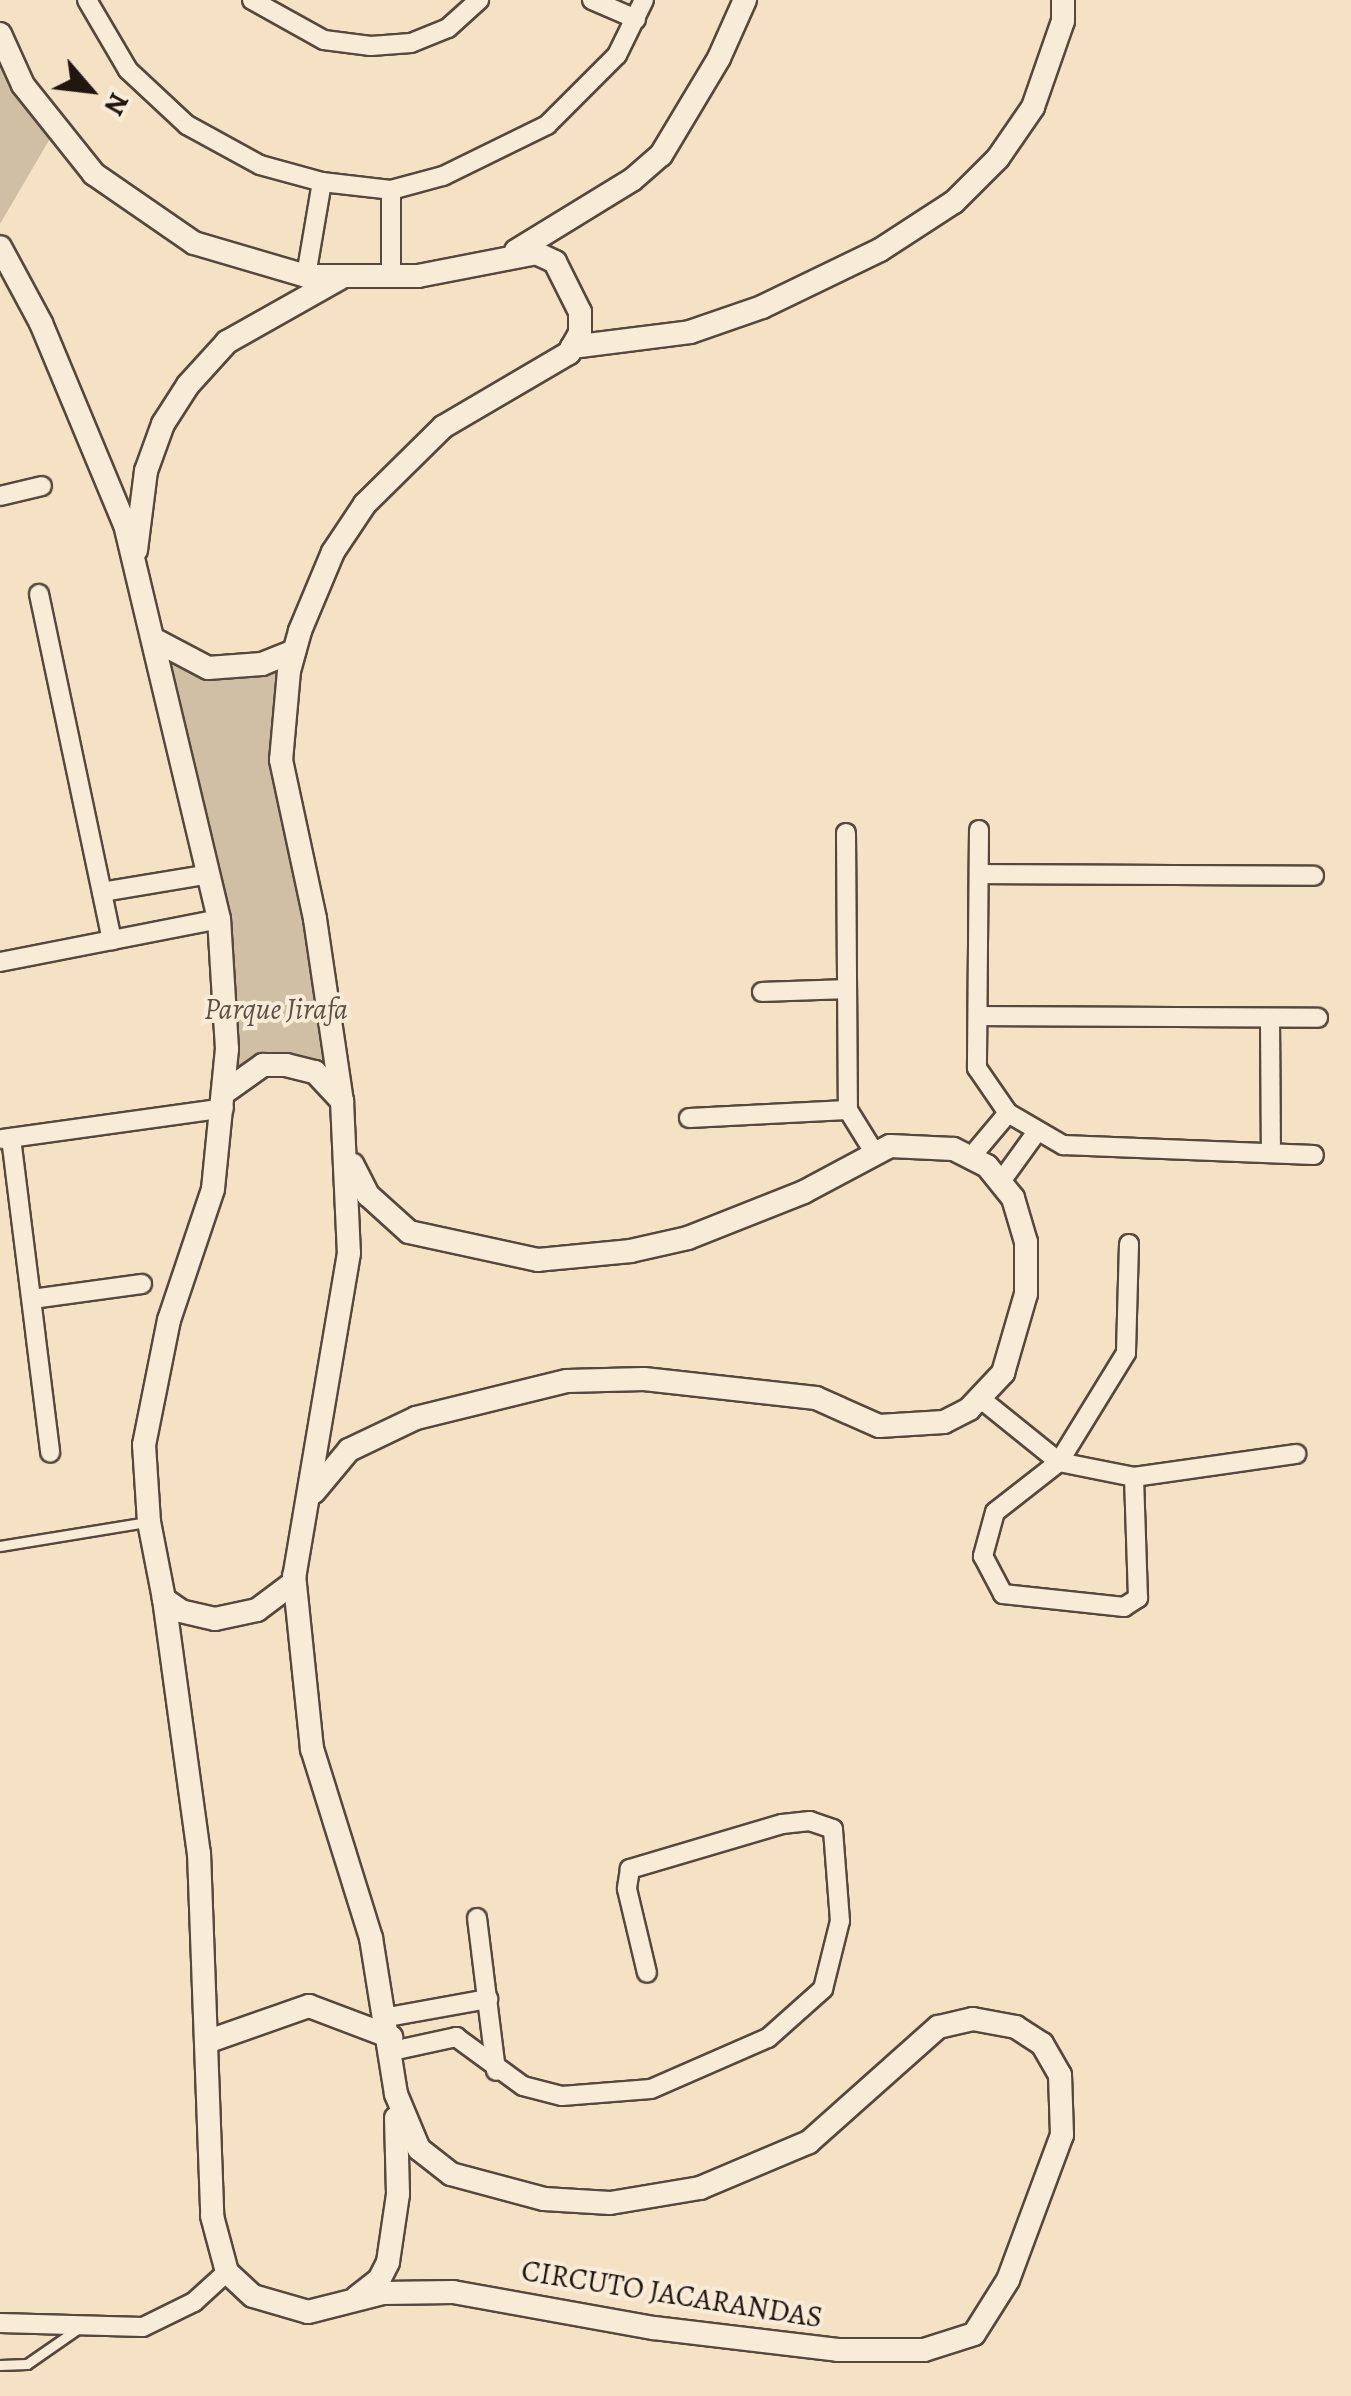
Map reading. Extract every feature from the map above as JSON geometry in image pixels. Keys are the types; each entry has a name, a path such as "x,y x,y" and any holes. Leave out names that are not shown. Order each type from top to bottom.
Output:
{"street":[{"path":"252,0 324,40 370,46 411,43 448,28 479,0"},
{"path":"592,0 636,19"},
{"path":"94,2 128,70 186,126 260,164 322,182 391,190 443,176 548,125 616,56 644,0"},
{"path":"500,260 632,180 661,155 719,58 745,0"},
{"path":"572,347 690,332 762,307 880,250 954,202 998,158 1033,107 1063,21 1063,0"},
{"path":"0,34 55,130 117,196 194,243 306,276 391,276 536,253 555,262 580,312 572,347 551,368 443,428 365,504 333,552 294,652 282,760 315,919 348,1153 368,1195 408,1232 538,1260 631,1252 688,1238 804,1192 874,1152 922,1144 971,1157 1002,1180 1022,1221 1026,1294 1013,1352 981,1399 944,1422 910,1428 879,1426 816,1398 726,1387 617,1378 548,1384 455,1403 367,1440 333,1464 306,1508"},
{"path":"306,276 322,182"},
{"path":"391,190 391,276"},
{"path":"0,247 41,323 134,562 219,919 225,1100 214,1189 154,1387 144,1446 149,1522 190,1762 209,2041 212,2216 227,2272 175,2315 143,2326 79,2328 0,2323"},
{"path":"134,562 146,471 163,424 188,384 241,332 347,276"},
{"path":"0,496 42,486"},
{"path":"39,594 112,940"},
{"path":"155,640 208,668 262,664 294,652"},
{"path":"979,830 977,1068 1008,1113 1063,1146 1314,1155"},
{"path":"846,833 848,1110 874,1152"},
{"path":"102,892 209,874"},
{"path":"979,874 1314,876"},
{"path":"0,962 219,919"},
{"path":"762,992 847,990"},
{"path":"978,1016 1318,1018"},
{"path":"1270,1018 1270,1153"},
{"path":"50,1453 32,1299 5,1138 225,1100 263,1065 286,1065 315,1072 342,1102"},
{"path":"690,1118 848,1110"},
{"path":"971,1157 1008,1113"},
{"path":"1002,1180 1036,1133"},
{"name":"CIRCUTO JACARANDAS","path":"227,2272 253,2296 289,2310 346,2304 382,2293 434,2290 728,2338 838,2350 938,2348 974,2334 1008,2280 1051,2172 1066,2108 1060,2074 1042,2044 1006,2024 960,2020 912,2043 830,2125 793,2151 700,2188 588,2203 495,2188 436,2167 410,2137 396,2094 390,2035 367,1922 312,1749 294,1576 342,1319 348,1153"},
{"path":"1129,1244 1126,1352 1058,1462 995,1512 983,1556 1003,1594 1124,1607 1138,1598 1134,1477"},
{"path":"32,1299 142,1284"},
{"path":"981,1399 1058,1462 1134,1477 1296,1454"},
{"path":"164,1598 181,1611 215,1619 256,1610 294,1576"},
{"path":"209,2041 309,2006 390,2035 456,2037 496,2071 562,2096 651,2089 768,2038 822,1989 840,1921 833,1829 810,1820 782,1824 630,1869 627,1890 647,1973"},
{"path":"478,1918 496,2071"},
{"path":"390,2035 488,1999"},
{"path":"346,2304 379,2280 388,2262 398,2194 396,2094"}],"lane":[{"path":"0,1546 149,1522"},
{"path":"0,2365 28,2364 79,2328"}],"green space":[{"path":"0,24 55,130 0,224"},
{"name":"Parque Jirafa","path":"155,640 217,666 294,651 284,711 342,1101 286,1065 225,1092 212,883"}]}
